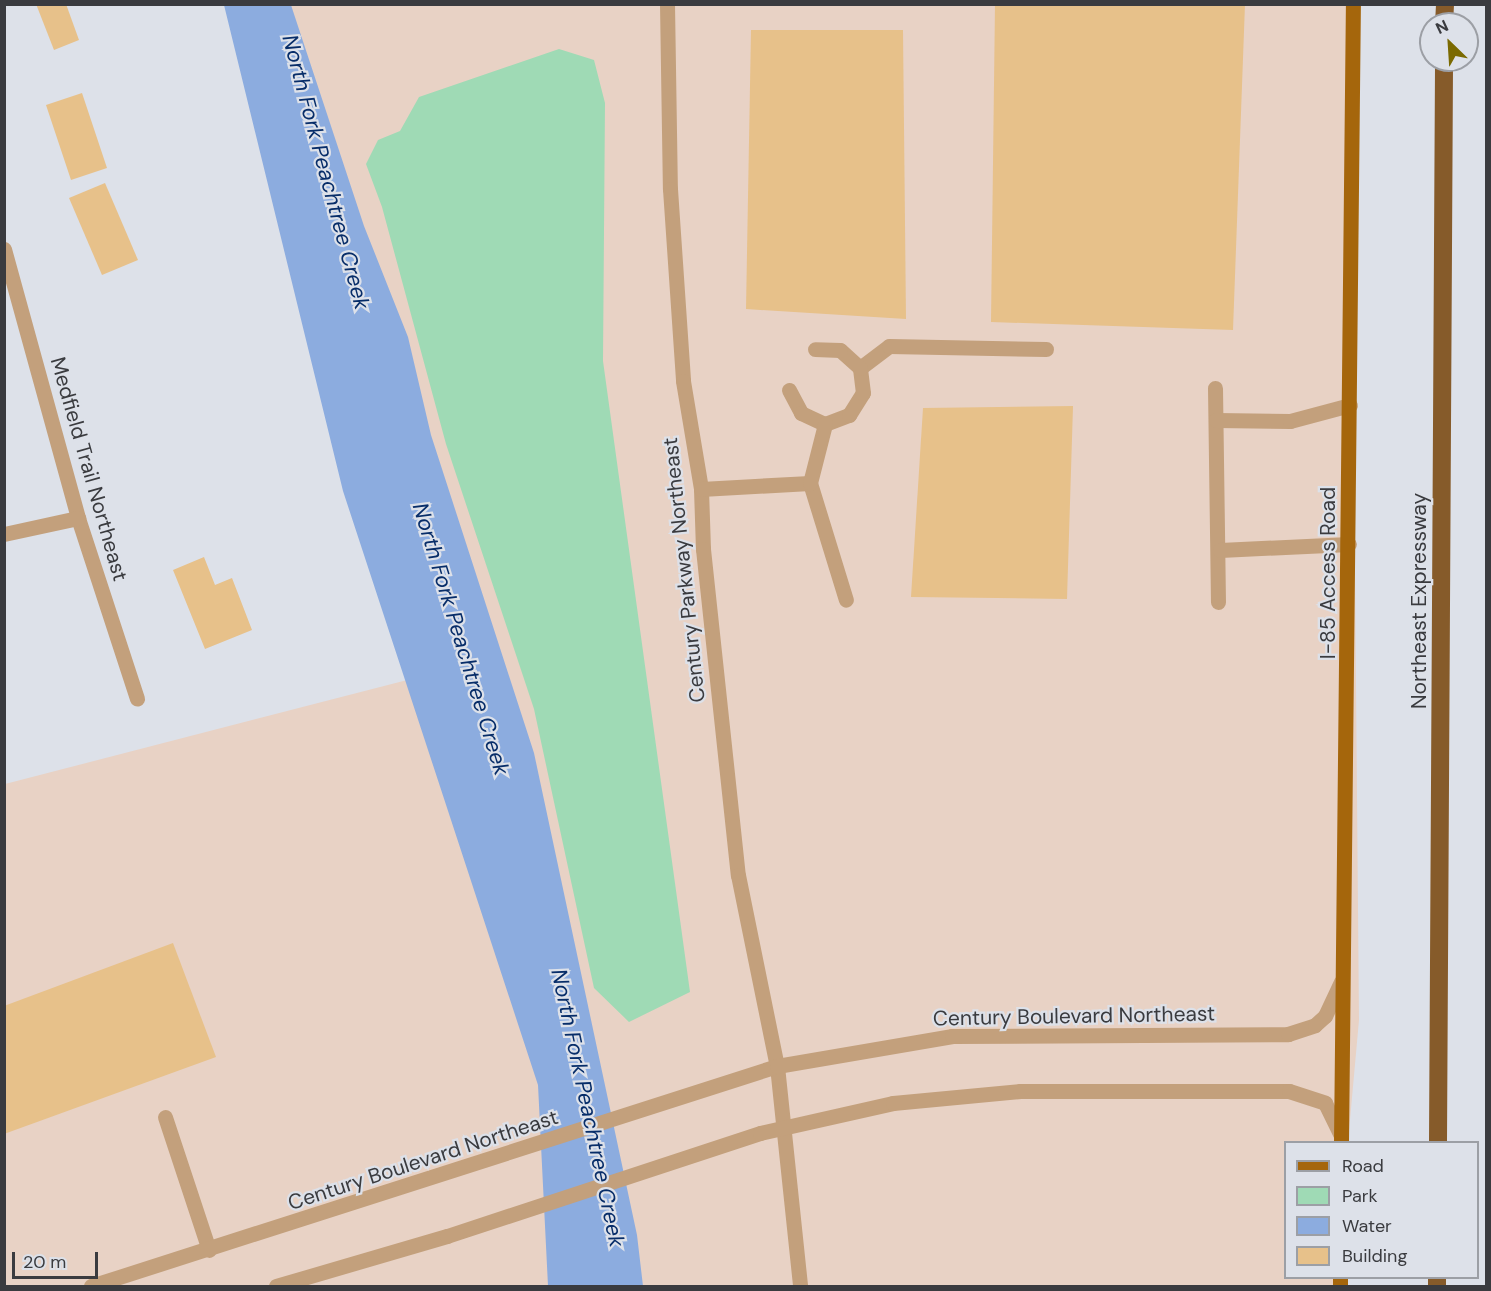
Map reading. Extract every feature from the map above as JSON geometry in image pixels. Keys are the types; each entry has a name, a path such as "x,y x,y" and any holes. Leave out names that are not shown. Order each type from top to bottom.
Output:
{"highway":[{"name":"Northeast Expressway","path":"1438,1141 1444,72"}],"main road":[{"name":"I-85 Access Road","path":"1341,1140 1353,4"}],"street":[{"name":"Century Parkway Northeast","path":"667,4 676,294 683,381 701,489 703,549 738,875 777,1066 801,1287"},
{"name":"Medfield Trail Northeast","path":"4,249 78,518 137,699"},
{"path":"860,368 889,346 1046,349"},
{"path":"789,390 801,413 825,424 849,415 863,393 860,368 840,350 815,349"},
{"path":"1215,388 1220,550 1218,602"},
{"path":"1216,420 1290,421 1350,405"},
{"path":"825,424 810,483 846,600"},
{"path":"701,489 810,483"},
{"path":"4,534 78,518"},
{"path":"1220,550 1349,544"},
{"name":"Century Boulevard Northeast","path":"91,1287 459,1171 777,1066 912,1041 970,1035 1288,1034 1315,1025 1325,1016 1343,976"},
{"path":"276,1287 447,1236 785,1127 893,1103 979,1094 1282,1091 1305,1093 1325,1103 1341,1140"},
{"path":"165,1117 209,1250"}],"shaded area":[{"path":"284,5 1350,5 1359,1020 1348,1141 1284,1141 1284,1279 1335,1279 1334,1286 5,1286 5,784 415,678"}],"green space":[{"path":"559,49 594,60 605,103 603,361 690,992 629,1022 594,988 534,709 446,444 382,207 366,164 378,140 400,131 419,97"}],"water":[{"name":"North Fork Peachtree Creek","path":"224,5 291,5 364,226 408,337 431,435 534,753 637,1235 643,1286 548,1286 538,1085 343,491"}],"building":[{"path":"36,4 66,4 79,40 54,50"},
{"path":"995,4 1245,4 1233,330 991,322"},
{"path":"751,30 903,30 906,319 746,309"},
{"path":"82,93 107,168 71,180 46,105"},
{"path":"105,183 138,260 102,275 69,198"},
{"path":"1073,406 1067,599 911,597 923,408"},
{"path":"204,557 215,585 232,578 252,630 205,649 173,570"},
{"path":"173,943 216,1057 4,1134 4,1006"}]}
